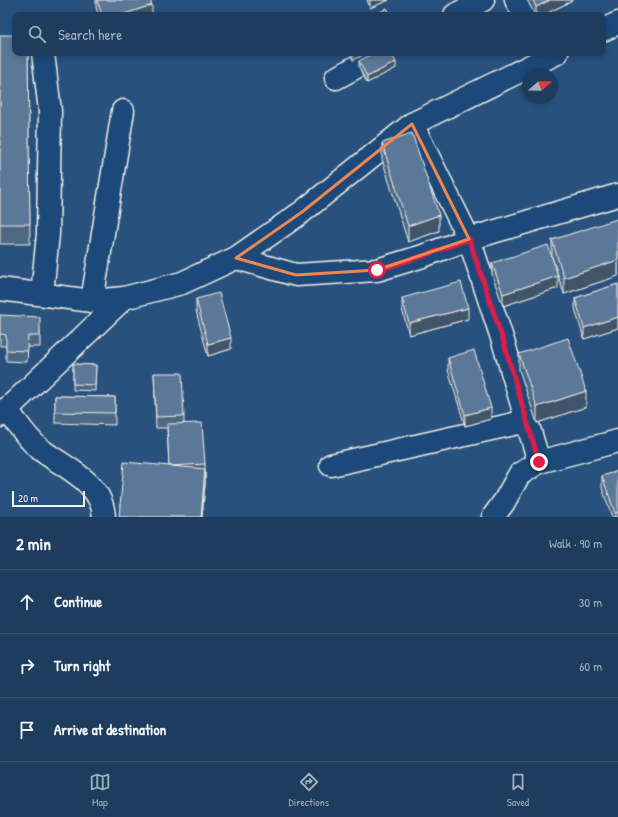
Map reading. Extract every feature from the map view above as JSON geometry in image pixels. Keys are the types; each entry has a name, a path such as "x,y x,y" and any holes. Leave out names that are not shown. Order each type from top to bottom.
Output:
{"street":[{"path":"461,12 483,0"},
{"path":"516,0 522,12"},
{"path":"606,29 618,23"},
{"path":"42,294 48,234 50,111 43,56"},
{"path":"336,78 376,56"},
{"path":"0,289 92,301 124,298 182,283 236,258 302,212 412,124 546,56"},
{"path":"92,301 123,111"},
{"path":"412,124 469,239 503,340 539,462"},
{"path":"236,258 296,276 377,270 423,256 469,239 618,196"},
{"path":"104,517 98,494 61,462 39,448 3,412 124,298"},
{"path":"331,465 527,421"},
{"path":"493,517 504,502 519,475 539,462 618,441"}],"highlighted area":[{"path":"412,124 469,239 377,270 296,275 236,258 302,212"}],"building":[{"path":"97,0 150,0 152,5 130,12 101,12"},
{"path":"533,0 550,0 536,7"},
{"path":"387,8 389,12 380,12"},
{"path":"0,35 12,35 12,56 28,56 30,224 0,224"},
{"path":"368,56 393,56 396,62 367,77 359,61"},
{"path":"412,133 439,215 408,226 382,143"},
{"path":"617,219 618,260 564,278 552,240"},
{"path":"548,245 558,276 503,294 492,263"},
{"path":"461,282 468,308 409,323 402,298"},
{"path":"618,284 618,317 584,328 575,298"},
{"path":"219,293 231,338 208,344 196,299"},
{"path":"0,315 40,317 40,336 28,336 27,351 6,350 6,335 0,334"},
{"path":"568,338 586,391 537,407 519,354"},
{"path":"474,350 491,408 465,415 448,358"},
{"path":"73,364 96,365 95,385 73,384"},
{"path":"154,373 182,373 184,416 156,417"},
{"path":"55,396 115,397 115,413 55,412"},
{"path":"202,423 205,464 169,466 167,424"},
{"path":"124,462 205,469 201,517 119,517"},
{"path":"618,471 618,512 615,513 602,476"}],"route":[{"path":"377,270 423,256 469,239 503,340 539,462"}]}
